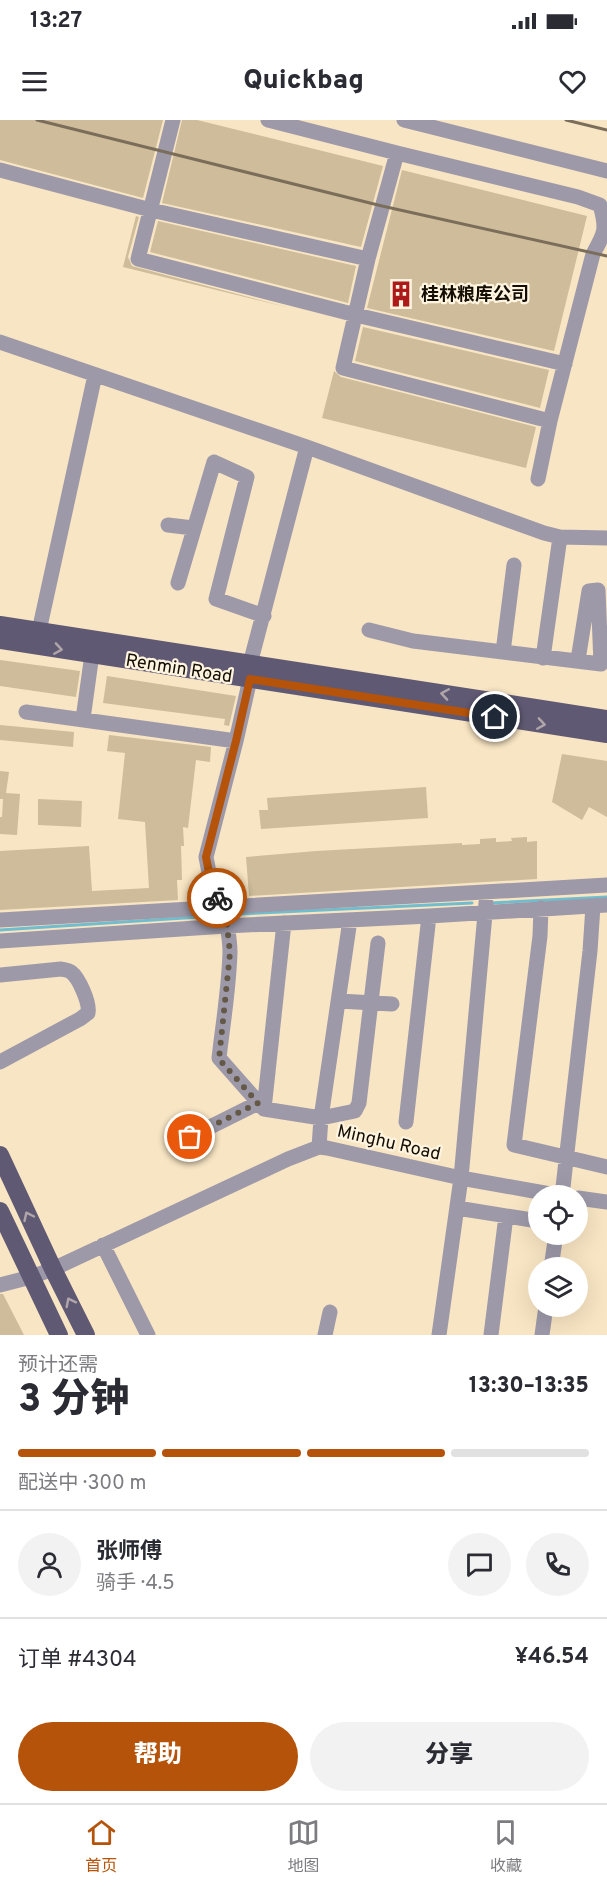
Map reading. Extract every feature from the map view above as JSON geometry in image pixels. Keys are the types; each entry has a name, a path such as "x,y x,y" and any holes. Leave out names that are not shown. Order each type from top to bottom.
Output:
{"main road":[{"name":"Renmin Road","path":"0,626 39,631 607,734"},
{"name":"Renmin Road","path":"0,640 92,654 250,671 607,719"},
{"path":"0,1155 86,1335"},
{"path":"0,1211 59,1335"}],"street":[{"path":"173,120 138,259 356,315 565,364"},
{"path":"268,120 578,197 600,205 607,219 605,234 593,254 538,478"},
{"path":"404,120 607,171"},
{"path":"397,153 368,260 343,368 550,422"},
{"path":"0,170 151,210 368,260"},
{"path":"0,342 560,537 607,538"},
{"path":"39,631 95,375"},
{"path":"261,1106 219,1059 230,939 226,926 225,907 213,893 206,857 307,447"},
{"path":"178,583 214,462 247,477 216,599 264,616"},
{"path":"168,525 193,528"},
{"path":"543,658 560,537"},
{"path":"503,652 514,565"},
{"path":"369,630 413,641 543,658 578,660"},
{"path":"83,719 92,654"},
{"path":"26,712 236,741"},
{"path":"0,920 487,894 607,885"},
{"path":"439,1335 461,1178 487,894"},
{"path":"0,941 600,905 590,951 562,1185"},
{"path":"541,909 539,945 513,1144 607,1167"},
{"path":"406,1122 429,916"},
{"path":"319,1147 321,1118 350,920"},
{"path":"261,1106 284,923"},
{"path":"190,1137 261,1106 321,1118 355,1111 378,943"},
{"path":"0,975 68,970 87,998 89,1008 88,1013 80,1019 0,1062"},
{"path":"339,1001 392,1004"},
{"name":"Minghu Road","path":"0,1285 53,1269 288,1159 319,1147 528,1190"},
{"path":"588,1199 607,1202"},
{"path":"457,1208 528,1219"},
{"path":"491,1335 506,1216"},
{"path":"103,1245 148,1335"},
{"path":"325,1335 330,1312"},
{"path":"542,1335 544,1317"}],"building":[{"path":"0,120 163,120 143,198 0,160"},
{"path":"182,120 197,120 383,166 361,247 162,203"},
{"path":"402,170 587,216 554,351 367,308"},
{"path":"136,216 139,217 128,257 132,266 290,308 123,267"},
{"path":"158,221 356,266 348,303 150,252"},
{"path":"363,327 549,370 540,408 355,361"},
{"path":"334,371 341,377 536,427 526,468 322,418"},
{"path":"0,660 80,671 76,697 0,686"},
{"path":"107,676 236,696 229,726 224,725 225,719 103,703"},
{"path":"0,725 74,732 73,747 0,740"},
{"path":"109,735 211,747 210,762 196,760 188,828 183,827 182,880 177,880 178,900 0,910 0,851 89,846 92,891 149,888 145,822 118,819 125,753 107,751"},
{"path":"562,754 607,761 607,817 589,807 582,820 552,802"},
{"path":"0,771 9,772 6,793 20,794 17,835 0,834 3,799 0,799"},
{"path":"426,787 428,818 261,829 259,810 268,810 267,798"},
{"path":"38,799 82,801 81,827 38,825"},
{"path":"527,837 527,842 537,841 537,879 249,896 246,857 316,851 480,844 480,839 496,838 496,842"},
{"path":"0,1294 3,1294 24,1335 0,1335"}],"waterway":[{"path":"491,903 607,897"},
{"path":"240,914 472,903"},
{"path":"0,930 215,916"}],"railway":[{"path":"37,120 382,206 607,256"},
{"path":"566,120 607,130"}],"way so far":[{"path":"190,1137 258,1103 219,1059 229,975 230,939 226,926 225,907 217,898"}],"place":[{"name":"桂林粮库公司","path":"401,294"}],"route":[{"path":"217,898 213,893 206,857 250,679 495,717"}]}
